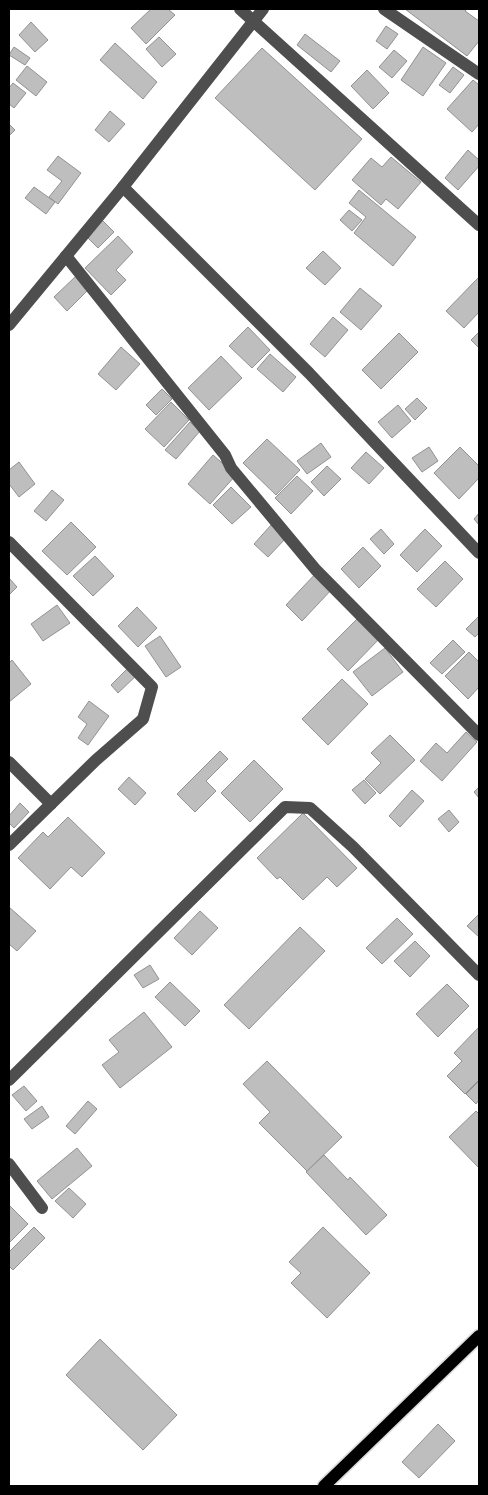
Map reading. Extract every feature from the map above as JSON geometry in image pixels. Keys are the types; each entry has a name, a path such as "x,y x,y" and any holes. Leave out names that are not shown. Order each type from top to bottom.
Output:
{"main road":[{"path":"324,1486 479,1336"}],"street":[{"path":"240,9 479,224"},
{"path":"9,325 123,187 263,9"},
{"path":"384,9 479,74"},
{"path":"123,187 308,374 479,554"},
{"path":"66,256 225,455 231,468 316,570 479,735"},
{"path":"9,542 152,687 143,719 96,760 9,845"},
{"path":"9,762 51,804"},
{"path":"9,1080 285,807 310,808 353,847 479,975"},
{"path":"9,1164 42,1208"}],"building":[{"path":"151,9 168,9 175,15 146,44 131,28"},
{"path":"405,9 467,9 465,11 479,21 479,41 467,56"},
{"path":"31,22 48,40 35,52 19,35"},
{"path":"386,26 398,34 387,49 376,41"},
{"path":"305,34 340,61 331,72 297,45"},
{"path":"159,37 176,54 162,67 146,49"},
{"path":"115,43 157,82 143,99 100,60"},
{"path":"14,47 30,58 25,65 9,55"},
{"path":"423,47 446,63 423,96 401,80"},
{"path":"262,48 362,139 315,190 215,98"},
{"path":"394,50 407,61 392,78 379,67"},
{"path":"27,66 47,82 36,96 16,80"},
{"path":"453,67 464,75 450,93 439,85"},
{"path":"367,70 389,93 373,109 351,86"},
{"path":"473,80 479,85 479,124 472,132 447,109"},
{"path":"13,83 26,93 14,108 9,104 9,88"},
{"path":"110,111 125,124 109,142 95,130"},
{"path":"9,124 15,130 9,136"},
{"path":"468,150 479,160 479,166 458,190 445,178"},
{"path":"58,156 81,173 58,204 49,197 62,181 47,170"},
{"path":"391,157 421,182 398,209 386,199 381,205 352,180 371,158 382,167"},
{"path":"34,187 55,202 46,214 25,198"},
{"path":"359,190 416,237 393,266 354,233 366,217 349,203"},
{"path":"349,210 362,220 352,231 340,220"},
{"path":"101,219 114,232 98,248 85,235"},
{"path":"118,236 133,252 116,270 126,280 111,295 85,268"},
{"path":"323,251 341,268 325,285 306,268"},
{"path":"76,276 88,290 67,311 54,297"},
{"path":"479,277 479,312 464,328 446,311"},
{"path":"360,288 382,306 361,330 340,312"},
{"path":"333,317 348,330 325,357 310,344"},
{"path":"248,327 270,350 252,368 229,346"},
{"path":"479,332 479,348 471,340"},
{"path":"399,333 418,352 381,389 362,370"},
{"path":"121,347 140,364 116,390 98,374"},
{"path":"270,354 296,377 283,392 257,369"},
{"path":"221,356 242,378 209,410 188,388"},
{"path":"162,389 172,399 156,415 146,405"},
{"path":"417,398 427,408 415,420 405,409"},
{"path":"171,402 189,420 164,447 145,429"},
{"path":"398,405 411,421 392,438 378,422"},
{"path":"190,422 200,431 176,459 165,450"},
{"path":"267,439 300,470 276,495 243,463"},
{"path":"321,443 331,457 307,474 297,461"},
{"path":"429,447 438,461 422,472 412,458"},
{"path":"460,447 479,466 479,478 459,499 434,473"},
{"path":"366,452 384,468 369,484 351,468"},
{"path":"213,455 236,475 210,504 188,484"},
{"path":"19,462 35,484 19,497 9,484 9,470"},
{"path":"327,466 341,479 324,496 311,482"},
{"path":"297,476 313,491 291,514 275,498"},
{"path":"231,487 251,507 232,524 213,505"},
{"path":"52,490 64,500 46,521 34,511"},
{"path":"479,513 479,525 474,519"},
{"path":"71,522 96,547 67,575 42,551"},
{"path":"271,525 286,538 268,557 254,544"},
{"path":"381,529 394,544 384,554 370,539"},
{"path":"425,529 442,546 417,572 400,555"},
{"path":"363,547 381,566 359,588 341,569"},
{"path":"95,556 114,576 93,596 73,576"},
{"path":"445,561 463,579 436,607 417,589"},
{"path":"318,571 334,587 302,621 286,605"},
{"path":"9,578 17,587 9,595"},
{"path":"57,605 70,623 43,641 31,624"},
{"path":"137,607 157,628 138,647 118,626"},
{"path":"360,616 381,637 348,671 327,649"},
{"path":"479,616 479,633 475,637 466,629"},
{"path":"160,636 181,667 166,677 145,646"},
{"path":"453,640 465,652 442,674 430,663"},
{"path":"385,648 403,672 372,696 353,672"},
{"path":"469,652 479,662 479,687 468,699 445,676"},
{"path":"12,660 31,684 9,702 9,663"},
{"path":"130,666 138,674 118,693 111,685"},
{"path":"342,679 368,704 328,745 302,719"},
{"path":"89,701 109,716 88,745 78,738 87,724 78,717"},
{"path":"466,732 477,742 442,781 420,761 436,743 447,753"},
{"path":"390,735 415,760 380,794 365,779 381,763 371,753"},
{"path":"220,751 228,759 206,781 216,791 195,812 177,794"},
{"path":"254,760 283,789 250,822 221,793"},
{"path":"129,777 146,793 135,805 118,789"},
{"path":"364,780 376,793 365,804 352,790"},
{"path":"479,787 479,798 474,792"},
{"path":"412,790 424,801 400,827 389,816"},
{"path":"20,803 29,812 14,828 9,823 9,816"},
{"path":"449,810 459,822 449,832 438,819"},
{"path":"303,813 357,868 337,887 327,877 303,900 280,877 277,879 257,858"},
{"path":"68,817 105,853 82,877 71,867 50,889 18,858 43,832 48,837"},
{"path":"9,907 36,931 17,951 9,944"},
{"path":"200,911 218,928 192,955 174,938"},
{"path":"479,914 479,937 467,926"},
{"path":"397,918 413,934 382,964 366,948"},
{"path":"300,927 325,951 249,1029 224,1005"},
{"path":"415,941 430,956 410,977 394,961"},
{"path":"150,965 159,979 143,988 134,975"},
{"path":"170,982 200,1011 185,1026 155,997"},
{"path":"447,984 469,1006 438,1037 416,1014"},
{"path":"144,1012 172,1047 120,1088 102,1065 119,1052 109,1040"},
{"path":"479,1027 479,1080 465,1094 447,1076 462,1061 454,1053"},
{"path":"267,1061 342,1137 307,1171 259,1123 270,1112 243,1084"},
{"path":"479,1081 479,1100 476,1104 466,1094"},
{"path":"24,1086 37,1101 26,1111 12,1095"},
{"path":"88,1101 97,1109 75,1134 66,1126"},
{"path":"42,1106 49,1117 32,1129 24,1119"},
{"path":"476,1111 479,1114 479,1168 449,1137"},
{"path":"77,1148 92,1166 52,1199 37,1181"},
{"path":"324,1155 348,1180 350,1177 387,1215 366,1235 306,1172"},
{"path":"69,1188 86,1204 73,1218 55,1201"},
{"path":"9,1207 28,1224 9,1243"},
{"path":"34,1227 45,1238 13,1270 9,1266 9,1252"},
{"path":"323,1227 370,1273 327,1318 291,1283 301,1273 289,1262"},
{"path":"100,1339 177,1415 143,1450 66,1375"},
{"path":"438,1424 455,1441 419,1478 402,1462"}]}
